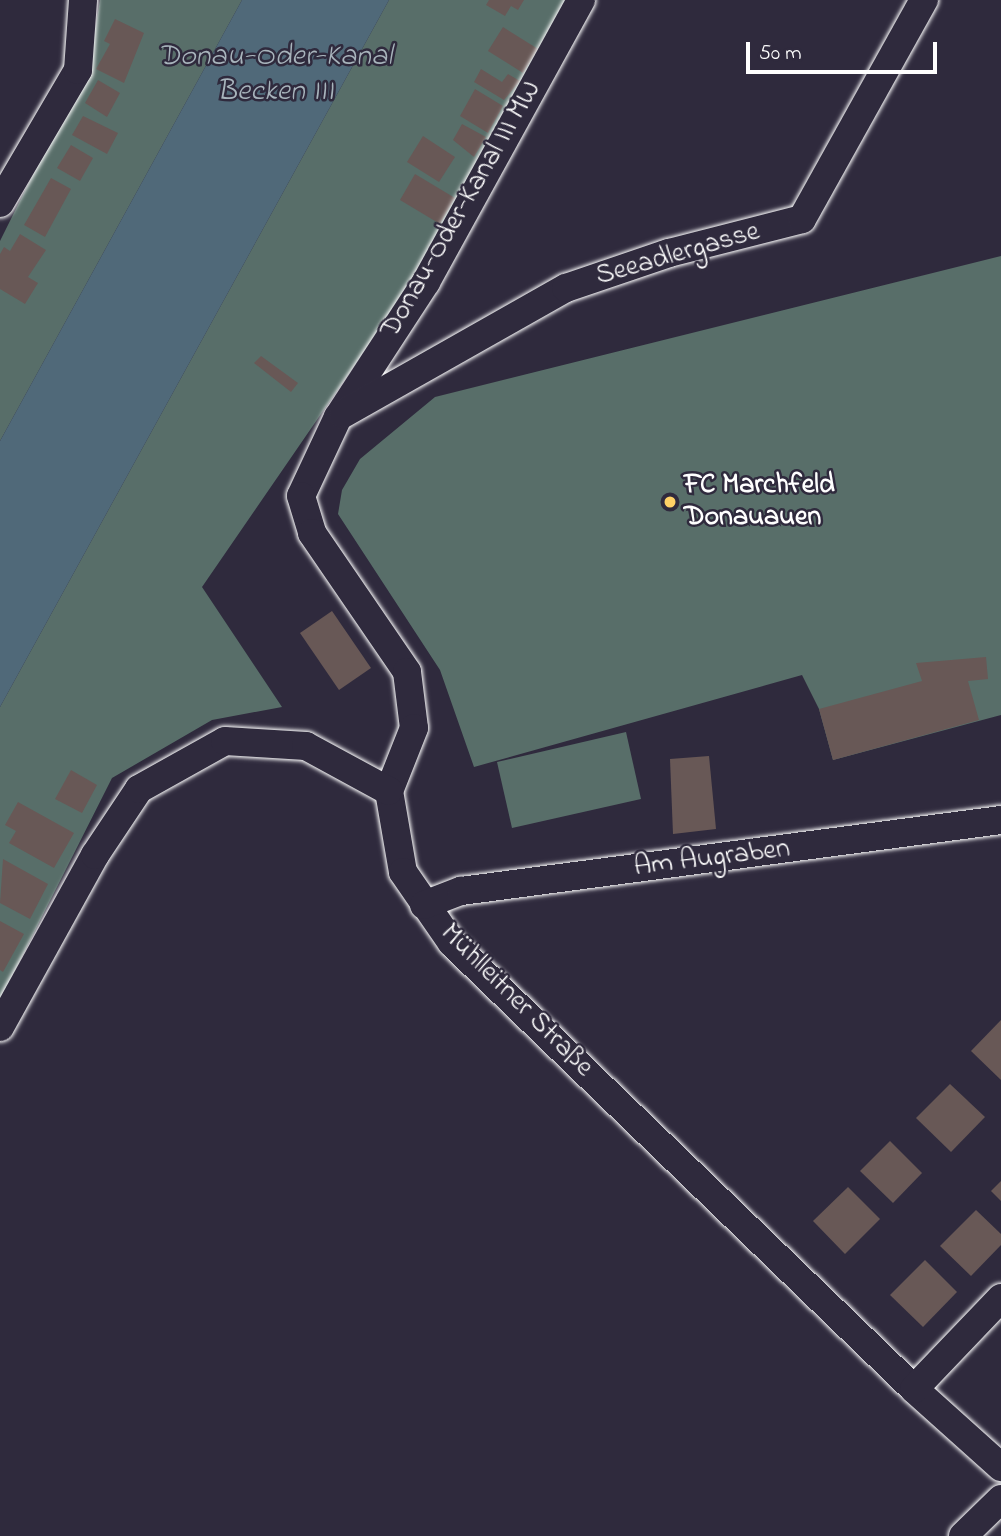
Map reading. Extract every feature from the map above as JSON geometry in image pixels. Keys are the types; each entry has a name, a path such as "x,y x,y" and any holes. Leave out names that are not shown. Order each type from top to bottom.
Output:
{"street":[{"path":"0,203 78,70 83,0"},
{"name":"Donau-Oder-Kanal III MW","path":"338,417 426,282 581,0"},
{"name":"Seeadlergasse","path":"338,417 566,288 669,253 802,219 923,0"},
{"path":"0,1027 95,855 139,789 225,741 306,746 389,791 414,728 407,671 312,533 301,496 338,417"},
{"name":"Mühlleitner Straße","path":"389,791 403,873 452,943 914,1389 1001,1467"},
{"name":"Am Augraben","path":"424,905 461,891 1001,820"},
{"path":"914,1389 1001,1298"},
{"path":"963,1536 1001,1499"}],"green space":[{"path":"100,0 242,0 0,441 0,241 90,60"},
{"path":"389,0 570,0 418,273 202,587 282,707 212,720 112,778 0,1000 0,707"},
{"name":"FC Marchfeld Donauauen","path":"1001,256 1001,715 833,760 819,709 802,675 474,767 440,670 338,514 342,490 360,459 435,397"},
{"path":"626,732 641,799 512,828 497,762"}],"water":[{"name":"Donau-Oder-Kanal Becken III","path":"242,0 389,0 0,707 0,441"}],"building":[{"path":"489,0 524,0 518,10 511,6 505,16 486,5"},
{"path":"115,19 144,33 124,83 96,69 110,44 104,41"},
{"path":"503,27 538,49 523,73 488,51"},
{"path":"481,69 502,82 508,74 520,81 504,100 474,82"},
{"path":"98,80 120,93 107,117 85,103"},
{"path":"475,89 503,106 488,133 460,116"},
{"path":"83,116 118,133 107,154 72,135"},
{"path":"462,124 486,137 474,157 453,140"},
{"path":"423,136 455,157 439,182 407,162"},
{"path":"71,145 93,158 80,181 57,168"},
{"path":"415,174 455,198 440,224 400,200"},
{"path":"51,178 71,189 45,237 24,225"},
{"path":"20,234 46,250 28,277 38,283 25,304 0,289 0,254 4,247 10,251"},
{"path":"261,356 298,383 291,392 254,363"},
{"path":"332,611 371,668 339,690 300,633"},
{"path":"986,657 988,679 968,681 979,720 833,760 819,709 922,681 916,663"},
{"path":"709,756 716,829 673,834 670,759"},
{"path":"71,770 97,785 82,813 55,799"},
{"path":"18,802 74,833 54,868 9,843 16,831 5,825"},
{"path":"3,859 48,884 30,919 0,903"},
{"path":"0,921 24,934 3,972 0,970"},
{"path":"1001,1020 1001,1080 971,1051"},
{"path":"950,1084 985,1117 951,1152 916,1118"},
{"path":"890,1141 922,1173 893,1203 860,1171"},
{"path":"1001,1181 1001,1201 991,1191"},
{"path":"848,1187 880,1219 845,1254 813,1221"},
{"path":"976,1210 1001,1234 1001,1245 971,1276 940,1246"},
{"path":"925,1260 957,1292 923,1327 890,1295"}],"place":[{"name":"FC Marchfeld Donauauen","path":"670,502"}]}
